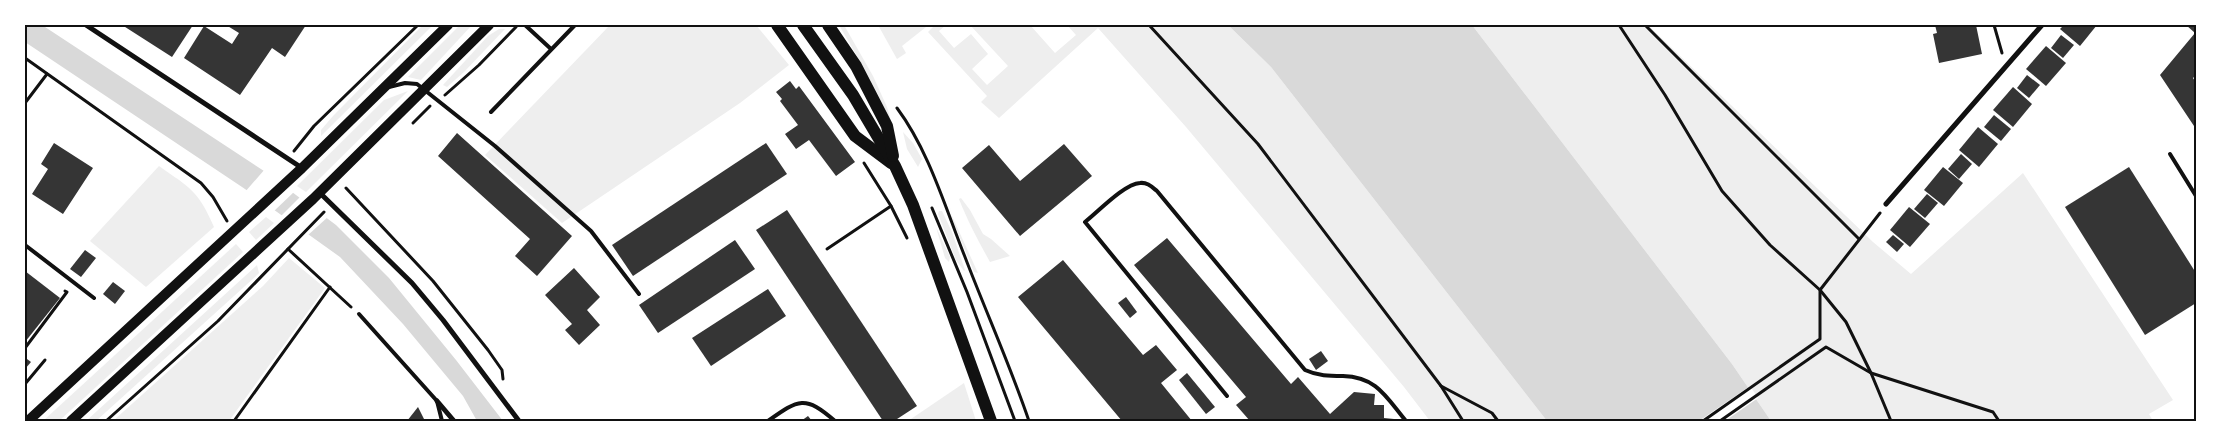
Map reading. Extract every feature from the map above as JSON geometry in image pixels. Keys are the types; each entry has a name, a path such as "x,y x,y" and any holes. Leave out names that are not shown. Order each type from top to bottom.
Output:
{"main road":[{"path":"28,421 302,168 448,25"},
{"path":"71,421 317,196 489,25"},
{"path":"777,25 855,136 895,166"},
{"path":"802,25 854,96 895,166 913,205 991,421"},
{"path":"828,25 856,66 887,126 895,166"}],"street":[{"path":"86,25 302,168"},
{"path":"1886,204 2042,25"},
{"path":"317,196 331,204 412,282 519,421"},
{"path":"437,401 454,421"}],"lane":[{"path":"525,25 551,49"},
{"path":"491,112 575,25"},
{"path":"384,89 405,83 413,83 424,89 502,152 591,231 638,294"},
{"path":"2170,154 2196,196"},
{"path":"1227,396 1085,222 1129,186 1140,183 1150,185 1157,191 1306,370 1316,376 1352,376 1372,383 1379,388 1406,421"},
{"path":"25,245 94,298"},
{"path":"359,314 437,401 442,421"},
{"path":"768,421 786,408 800,402 814,404 833,420"}],"path":[{"path":"288,159 314,126 418,25"},
{"path":"411,124 479,65 518,25"},
{"path":"1149,25 1258,144 1441,386 1463,421"},
{"path":"1619,25 1665,95 1722,191 1770,246 1820,290 1850,329 1891,421"},
{"path":"1645,25 1859,239"},
{"path":"1994,25 2006,68"},
{"path":"25,58 201,183 213,197 226,220"},
{"path":"25,103 47,74"},
{"path":"894,105 905,120 928,163 1013,375 1029,421"},
{"path":"859,155 891,206 911,246"},
{"path":"106,421 218,321 353,181"},
{"path":"346,188 428,275 488,350 502,370 503,381 496,389"},
{"path":"929,201 968,292 1015,421"},
{"path":"1703,421 1820,339 1820,290 1886,204"},
{"path":"827,249 891,206"},
{"path":"288,248 359,314"},
{"path":"234,421 330,287"},
{"path":"25,348 67,292"},
{"path":"1720,421 1826,347 1871,373 1993,412 1999,421"},
{"path":"25,384 45,360"},
{"path":"1441,386 1492,413 1498,421"}],"shaded area":[{"path":"25,25 42,25 264,171 336,225 389,278 503,421 477,421 463,396 403,324 340,257 245,189 25,42"},
{"path":"423,25 433,25 321,136 321,130 333,116"},
{"path":"460,25 472,25 421,80 408,77"},
{"path":"610,25 756,25 789,65 740,103 562,223 485,155"},
{"path":"839,25 844,25 873,76 887,107 896,138 861,63"},
{"path":"878,25 925,25 926,27 902,46 906,53 897,59"},
{"path":"935,25 946,25 939,31 954,48 971,34 988,54 972,69 987,85 1008,66 970,25 1030,25 1055,53 1076,35 1067,25 1228,25 1271,67 1547,421 1430,421 1404,387 1186,127 1098,28 999,118 981,102 987,96 928,32"},
{"path":"1228,25 1472,25 1732,364 1771,421 1547,421 1271,67"},
{"path":"1472,25 1648,25 1873,242 1911,274 2023,173 2173,400 2149,414 2153,421 1771,421 1732,364"},
{"path":"499,29 505,29 464,72 447,87 443,85 488,36"},
{"path":"408,91 306,192 297,186 384,100"},
{"path":"903,132 913,143 922,159 918,167 907,149"},
{"path":"159,166 198,197 214,227 146,287 90,241"},
{"path":"947,196 952,216 978,273 974,272 953,221"},
{"path":"961,198 983,234 1010,256 990,262 966,216 959,199"},
{"path":"939,211 942,211 952,232 964,271 956,260 938,214"},
{"path":"266,217 274,223 256,240 249,232"},
{"path":"936,227 950,257 949,262 945,258"},
{"path":"236,244 243,252 59,421 43,421"},
{"path":"289,258 325,288 229,421 113,421 263,286"},
{"path":"257,265 259,273 255,277 96,421 86,421"},
{"path":"964,383 976,421 908,421"}],"pier":[{"path":"265,169 295,191 273,212 245,192"},
{"path":"300,194 329,216 307,236 280,217 300,197"},
{"path":"1750,386 1758,398 1725,421 1699,421"}],"building":[{"path":"122,25 193,25 172,57"},
{"path":"226,25 306,25 285,57 272,48 240,95 184,58 204,26 232,44 239,33"},
{"path":"1935,25 1976,25 1982,54 1939,63 1933,34 1937,33"},
{"path":"2064,25 2097,25 2080,46 2060,29"},
{"path":"2186,25 2196,25 2196,75 2193,78 2196,83 2196,129 2160,75 2195,33"},
{"path":"2061,35 2074,45 2063,58 2051,48"},
{"path":"2046,46 2066,63 2046,86 2026,69"},
{"path":"2027,75 2040,85 2029,98 2017,88"},
{"path":"790,81 796,89 799,86 855,162 836,176 809,140 796,149 785,134 798,125 780,101 782,99 776,92"},
{"path":"2013,87 2032,104 2013,127 1993,110"},
{"path":"1994,115 2011,129 2001,141 1984,127"},
{"path":"1978,127 1998,144 1979,167 1959,150"},
{"path":"457,133 572,236 537,276 515,256 530,239 438,156"},
{"path":"54,143 93,168 63,214 32,194 48,169 41,164"},
{"path":"766,143 787,174 633,276 612,245"},
{"path":"1064,144 1092,176 1020,236 962,168 989,145 1020,181"},
{"path":"1961,154 1972,164 1959,179 1948,169"},
{"path":"1943,167 1963,183 1944,206 1924,190"},
{"path":"2129,167 2196,273 2196,303 2145,335 2065,207"},
{"path":"1927,194 1938,203 1925,218 1914,209"},
{"path":"1909,207 1930,224 1910,247 1890,230"},
{"path":"787,210 917,406 894,421 883,421 756,230"},
{"path":"1893,235 1904,244 1897,252 1886,242"},
{"path":"1167,238 1291,384 1298,377 1330,414 1354,392 1375,394 1374,405 1384,405 1384,418 1394,419 1394,421 1250,421 1236,405 1246,397 1134,265"},
{"path":"735,240 755,269 658,333 639,305"},
{"path":"85,250 96,258 81,277 70,269"},
{"path":"1063,260 1143,355 1156,345 1177,370 1161,383 1192,421 1122,421 1018,297"},
{"path":"574,268 600,297 587,310 600,325 579,345 565,330 572,324 545,295"},
{"path":"25,271 60,298 25,342"},
{"path":"113,282 125,291 115,304 103,294"},
{"path":"768,289 786,316 711,366 692,338"},
{"path":"1126,297 1137,312 1130,318 1118,303"},
{"path":"1321,351 1328,361 1316,370 1309,359"},
{"path":"27,359 31,362 25,369 25,361"},
{"path":"1187,373 1215,407 1206,414 1179,380"},
{"path":"418,407 425,421 407,421"},
{"path":"808,416 812,421 801,421"}]}
